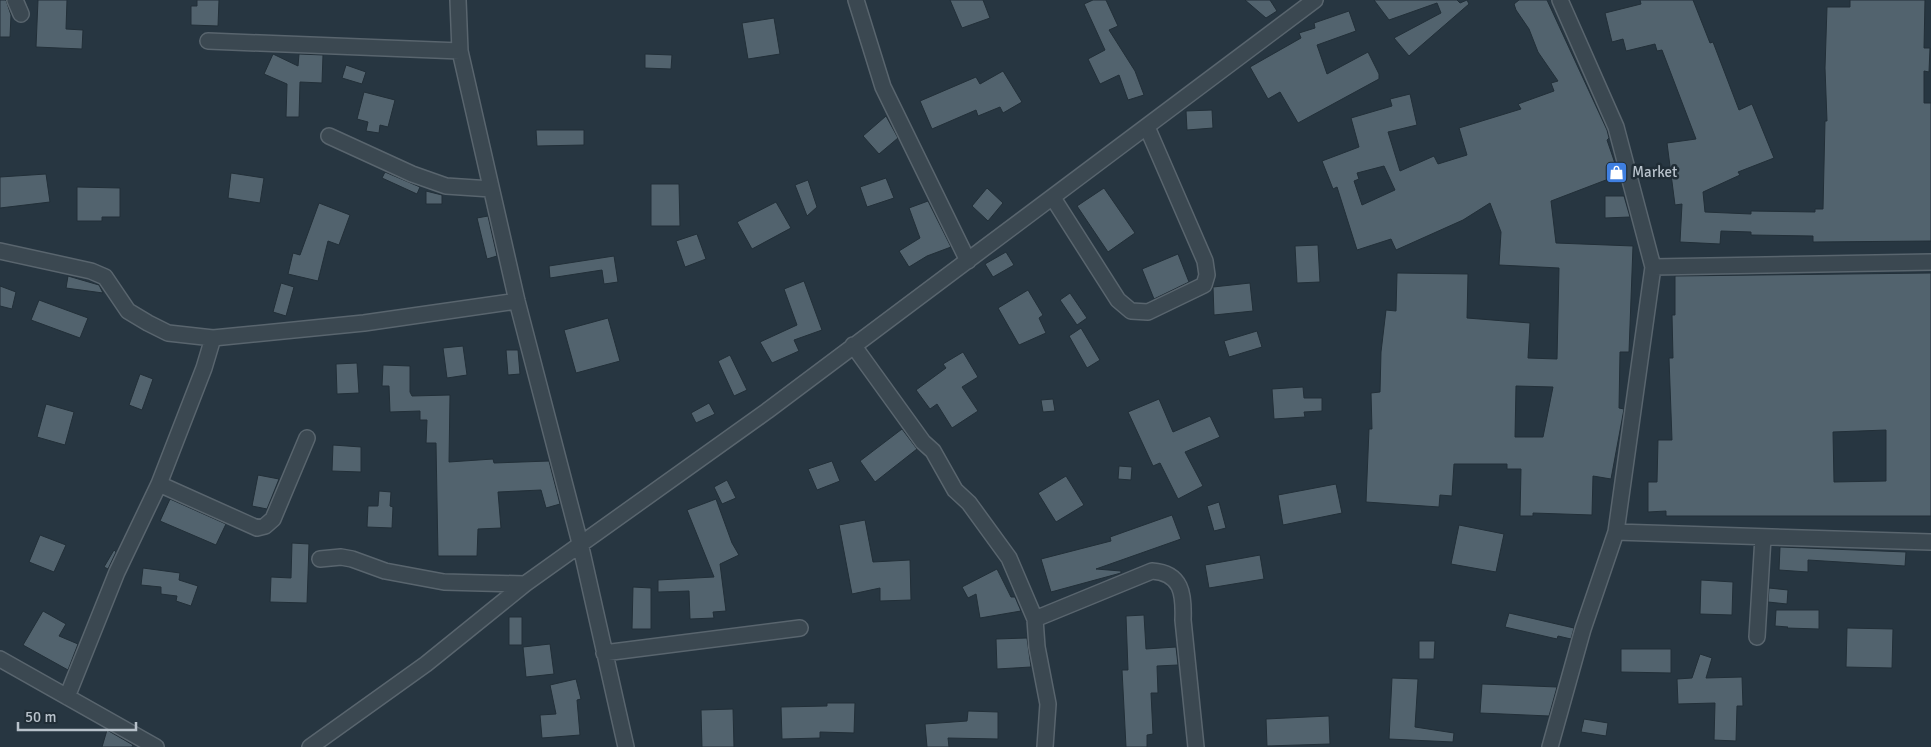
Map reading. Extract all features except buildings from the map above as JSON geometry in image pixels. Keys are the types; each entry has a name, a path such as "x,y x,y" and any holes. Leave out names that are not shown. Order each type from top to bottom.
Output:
{"street":[{"path":"458,0 460,51 491,189 517,301 580,543 626,747"},
{"path":"856,0 883,87 968,261"},
{"path":"310,747 426,664 524,584 767,411 853,344 1053,198 1315,0"},
{"path":"1550,747 1583,629 1616,532 1653,267 1616,127 1560,0"},
{"path":"208,41 460,51"},
{"path":"1053,198 1118,300 1131,311 1148,312 1204,284 1207,275 1205,261 1147,127"},
{"path":"329,136 412,174 446,186 491,189"},
{"path":"0,251 92,271 105,277 128,311 148,323 168,332 213,338 364,323 517,301"},
{"path":"1653,267 1931,262"},
{"path":"67,697 117,572 159,484 204,368 213,338"},
{"path":"853,344 923,442 933,451 955,490 969,503 1009,558 1035,619 1037,646 1048,704 1045,747"},
{"path":"159,484 257,528 266,526 273,519 307,438"},
{"path":"1616,532 1931,542"},
{"path":"1757,637 1763,537"},
{"path":"320,559 341,557 352,559 385,571 444,582 524,584"},
{"path":"1035,619 1152,571 1165,572 1177,581 1184,600 1184,620 1196,747"},
{"path":"604,653 800,628"},
{"path":"0,659 156,747"}],"place":[{"name":"Market","path":"1616,172"}]}
